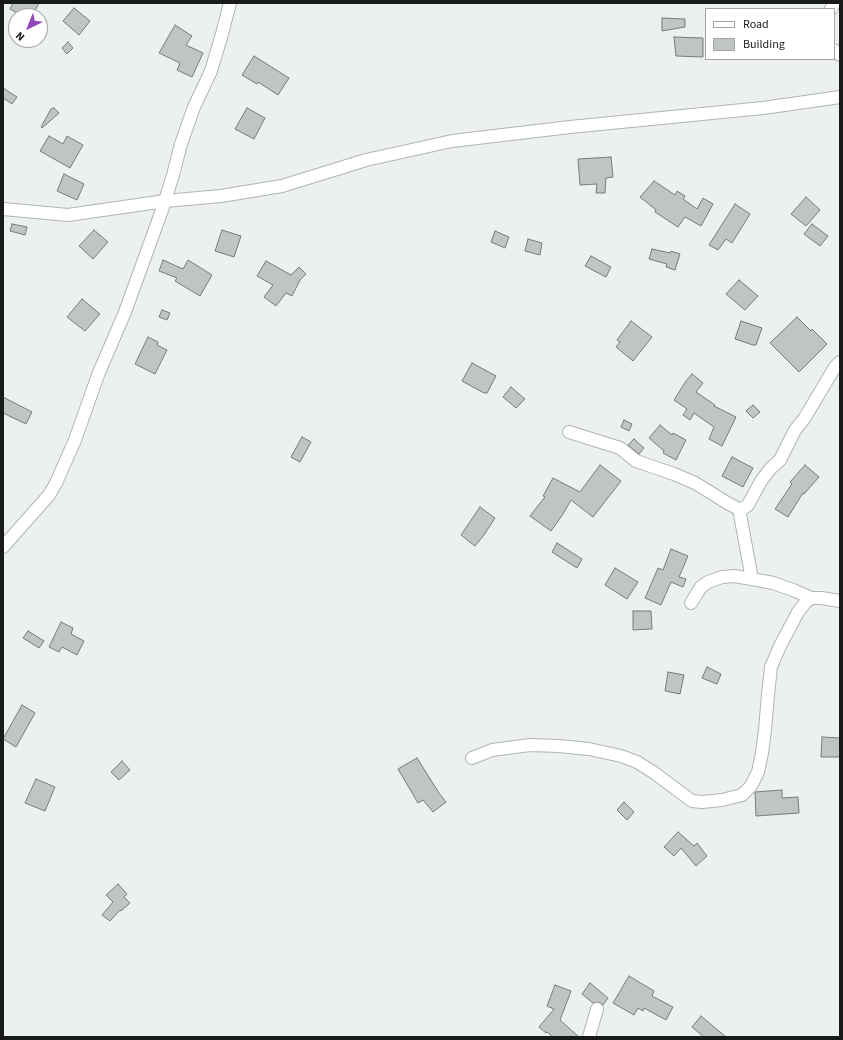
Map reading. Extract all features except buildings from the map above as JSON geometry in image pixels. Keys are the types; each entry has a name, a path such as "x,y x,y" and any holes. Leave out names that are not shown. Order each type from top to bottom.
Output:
{"street":[{"path":"3,547 49,495 75,440 98,375 125,312 166,201 181,144 194,107 211,71 230,3"},
{"path":"3,209 68,215 166,201 221,196 282,186 366,160 452,141 578,126 764,108 840,97"},
{"path":"569,432 620,448 636,461 695,483 721,500 739,508 744,508 748,506 761,481 770,469 780,460 795,430 804,419 835,367 840,362"},
{"path":"739,508 752,579"},
{"path":"691,603 701,587 708,582 722,577 734,576 773,583 811,598 840,601"},
{"path":"472,758 492,750 530,745 588,749 621,756 637,762 692,801 702,802 722,800 742,795 751,786 758,772 763,745 771,667 798,612 811,598"},
{"path":"589,1037 597,1009"}]}
